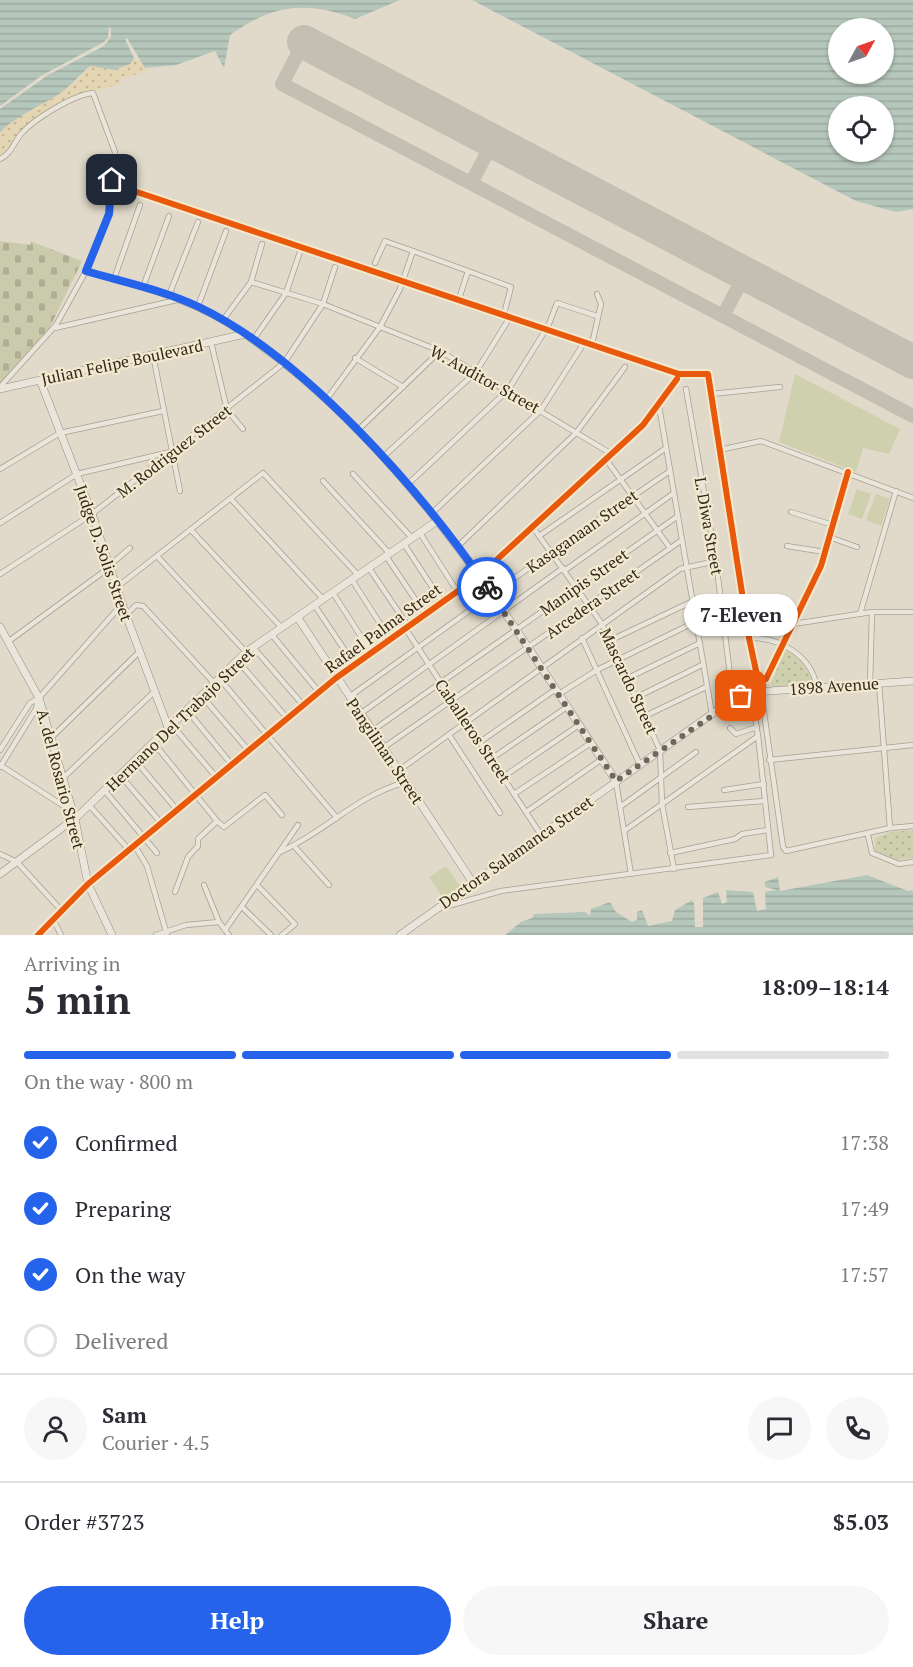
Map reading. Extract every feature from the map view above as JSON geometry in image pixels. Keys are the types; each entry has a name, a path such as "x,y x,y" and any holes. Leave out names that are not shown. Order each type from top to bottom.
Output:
{"street":[{"path":"0,159 8,155 21,134 69,101 93,93 115,152 109,214 86,271 54,327 0,388"},
{"path":"122,187 679,374 708,374 749,638 758,680 766,680 821,567 848,472"},
{"path":"114,279 140,205"},
{"path":"143,287 169,216"},
{"path":"169,295 198,222"},
{"path":"198,306 226,231"},
{"path":"375,262 386,241 511,287 504,314"},
{"path":"223,320 251,282 262,244"},
{"path":"253,340 286,293 303,246"},
{"path":"326,400 380,327 413,251"},
{"name":"M. Rodriguez Street","path":"0,574 92,514 284,363 323,304 335,267"},
{"path":"86,271 181,299 223,320 284,363 326,400 383,458 437,521 479,576 616,781 631,874"},
{"path":"459,299 468,271"},
{"name":"W. Auditor Street","path":"251,282 323,304 440,351 542,410 610,453"},
{"path":"592,344 601,301 597,294"},
{"path":"54,327 181,299"},
{"path":"547,329 557,303 597,316"},
{"path":"383,458 476,372 507,322"},
{"name":"Julian Felipe Boulevard","path":"0,388 245,334"},
{"path":"407,485 508,390 543,334"},
{"path":"211,342 227,410 243,429"},
{"path":"431,514 542,410 582,346"},
{"path":"357,431 440,351"},
{"path":"153,355 180,491"},
{"path":"355,358 403,387"},
{"path":"457,547 576,432 626,367"},
{"name":"Rafael Palma Street","path":"38,935 88,884 336,678 479,576 643,425 677,379"},
{"name":"Judge D. Solis Street","path":"40,380 92,514 139,652 169,725"},
{"path":"711,394 780,387"},
{"name":"L. Diwa Street","path":"686,389 716,561 726,627 726,655 734,699"},
{"path":"659,406 698,644 712,714"},
{"path":"0,469 60,433 163,411"},
{"path":"719,450 761,441 913,498"},
{"path":"539,536 666,448"},
{"path":"0,523 77,474 172,452"},
{"path":"605,458 670,548"},
{"name":"Kasaganaan Street","path":"349,697 491,594 670,471"},
{"path":"117,587 263,474 355,578 390,639"},
{"path":"353,474 413,538"},
{"path":"322,482 388,555 425,614"},
{"path":"860,614 896,491"},
{"path":"360,714 674,493"},
{"path":"231,499 324,600"},
{"path":"791,512 833,525"},
{"name":"Manipis Street","path":"372,731 678,516"},
{"name":"Hermano Del Trabajo Street","path":"0,874 90,806 169,725 246,652 437,521"},
{"name":"Mascardo Street","path":"532,526 602,624 660,750"},
{"path":"191,530 282,628"},
{"path":"420,533 458,591"},
{"path":"830,537 858,547"},
{"name":"Arcedera Street","path":"383,748 682,540"},
{"path":"404,544 442,602"},
{"path":"787,546 825,552"},
{"path":"9,641 110,566 130,548"},
{"path":"157,556 246,652"},
{"path":"398,771 582,638 687,566 716,561"},
{"name":"Caballeros Street","path":"369,568 417,647 541,835"},
{"path":"333,593 371,652"},
{"path":"609,641 691,602"},
{"path":"0,750 30,703 39,698 122,604"},
{"path":"126,615 136,605 143,606 267,735 337,818"},
{"path":"315,606 354,664"},
{"path":"870,684 872,612"},
{"path":"793,624 872,612 913,612"},
{"name":"Pangilinan Street","path":"298,618 472,883"},
{"path":"480,742 557,692 618,659 695,622"},
{"name":"A. del Rosario Street","path":"0,627 39,698 74,816 88,884 112,935"},
{"path":"272,635 319,692"},
{"path":"582,638 640,765"},
{"path":"749,638 761,638 782,644 802,658 810,667 817,688"},
{"path":"628,678 698,644"},
{"path":"253,647 303,705"},
{"path":"52,737 139,652"},
{"path":"237,660 287,718"},
{"path":"637,697 702,665"},
{"name":"1898 Avenue","path":"756,692 913,681"},
{"path":"879,683 890,828"},
{"path":"645,716 706,687"},
{"path":"63,778 154,692"},
{"path":"433,911 501,891 770,856 772,853 757,727 756,692"},
{"path":"756,692 783,847 786,851 868,835 890,828 913,826"},
{"name":"Doctora Salamanca Street","path":"400,935 712,714 734,699 756,692"},
{"path":"201,695 249,751"},
{"path":"39,698 36,709 0,766 74,816"},
{"path":"491,759 567,707"},
{"path":"186,709 232,765"},
{"path":"169,725 217,778"},
{"path":"503,777 579,725"},
{"path":"730,728 736,734 757,727"},
{"path":"449,735 500,813"},
{"path":"624,831 758,736"},
{"path":"153,742 217,821 225,827 265,795 282,815"},
{"path":"514,794 591,743"},
{"path":"769,760 913,745"},
{"path":"660,750 662,804 674,869"},
{"path":"620,807 696,752"},
{"path":"526,812 602,759"},
{"path":"135,760 178,811"},
{"path":"120,775 162,824"},
{"path":"280,852 316,834 375,792 406,782"},
{"path":"724,789 764,784"},
{"path":"105,790 157,853"},
{"path":"688,807 765,801"},
{"path":"90,806 147,866 166,933"},
{"path":"175,892 188,857 198,846 198,838 217,821"},
{"path":"204,885 219,922 227,932 298,825"},
{"path":"670,853 735,839 742,834 768,830"},
{"path":"868,835 872,853 900,864 913,862"},
{"path":"294,846 329,885"},
{"path":"0,854 17,862 61,910"},
{"path":"257,885 295,924 282,935"},
{"path":"242,907 271,935"},
{"path":"53,920 60,935"},
{"path":"156,935 191,924 219,922"}],"green space":[{"path":"0,241 31,245 30,241 82,261 49,329 0,383"},
{"path":"795,374 900,429 889,454 863,448 856,472 779,442"},
{"path":"857,489 871,494 862,519 848,514"},
{"path":"876,494 890,499 881,526 866,520"},
{"path":"784,650 804,665 812,679 810,684 773,687 771,684"},
{"path":"913,830 913,858 896,860 875,851 875,838 891,832"},
{"path":"446,866 460,886 443,898 429,877"}],"sand":[{"path":"134,58 136,61 141,60 147,71 120,80 121,84 71,97 30,125 0,157 0,132 9,123 75,82 90,66 122,69"}],"shaded area":[{"path":"0,0 400,0 355,19 321,9 305,8 275,12 260,17 230,35 224,68 215,51 176,65 145,68 127,38 125,39 134,58 130,64 115,70 90,66 59,94 21,116 0,132"},
{"path":"472,0 913,0 913,209 896,212 856,201"},
{"path":"867,875 908,891 913,890 913,935 505,935 521,922 532,918 534,914 585,912 590,916 591,909 610,902 616,912 632,922 637,920 637,912 642,910 648,926 672,921 675,910 692,900 695,927 703,927 703,898 718,892 722,904 727,902 726,890 753,892 757,911 766,909 765,892 777,890 765,887 765,882 778,877 780,891"}],"pier":[{"path":"109,27 111,37 104,46 48,75 0,109 0,106 41,76 104,42 108,38"}],"taxiway":[{"path":"304,42 282,84 913,416"},
{"path":"471,183 493,142"},
{"path":"723,316 745,274"}],"runway":[{"path":"304,42 913,362"}],"cycle path":[{"path":"122,187 679,374 708,374 749,638 758,680 766,679 821,566 848,472"},
{"path":"38,935 88,884 336,678 479,576 643,425 677,379"}],"way so far":[{"path":"487,587 616,781 741,696"}],"place":[{"name":"7-Eleven","path":"741,696"}],"route":[{"path":"112,180 109,214 86,271 169,295 198,306 223,320 284,363 326,400 383,458 437,521 487,587"}]}
